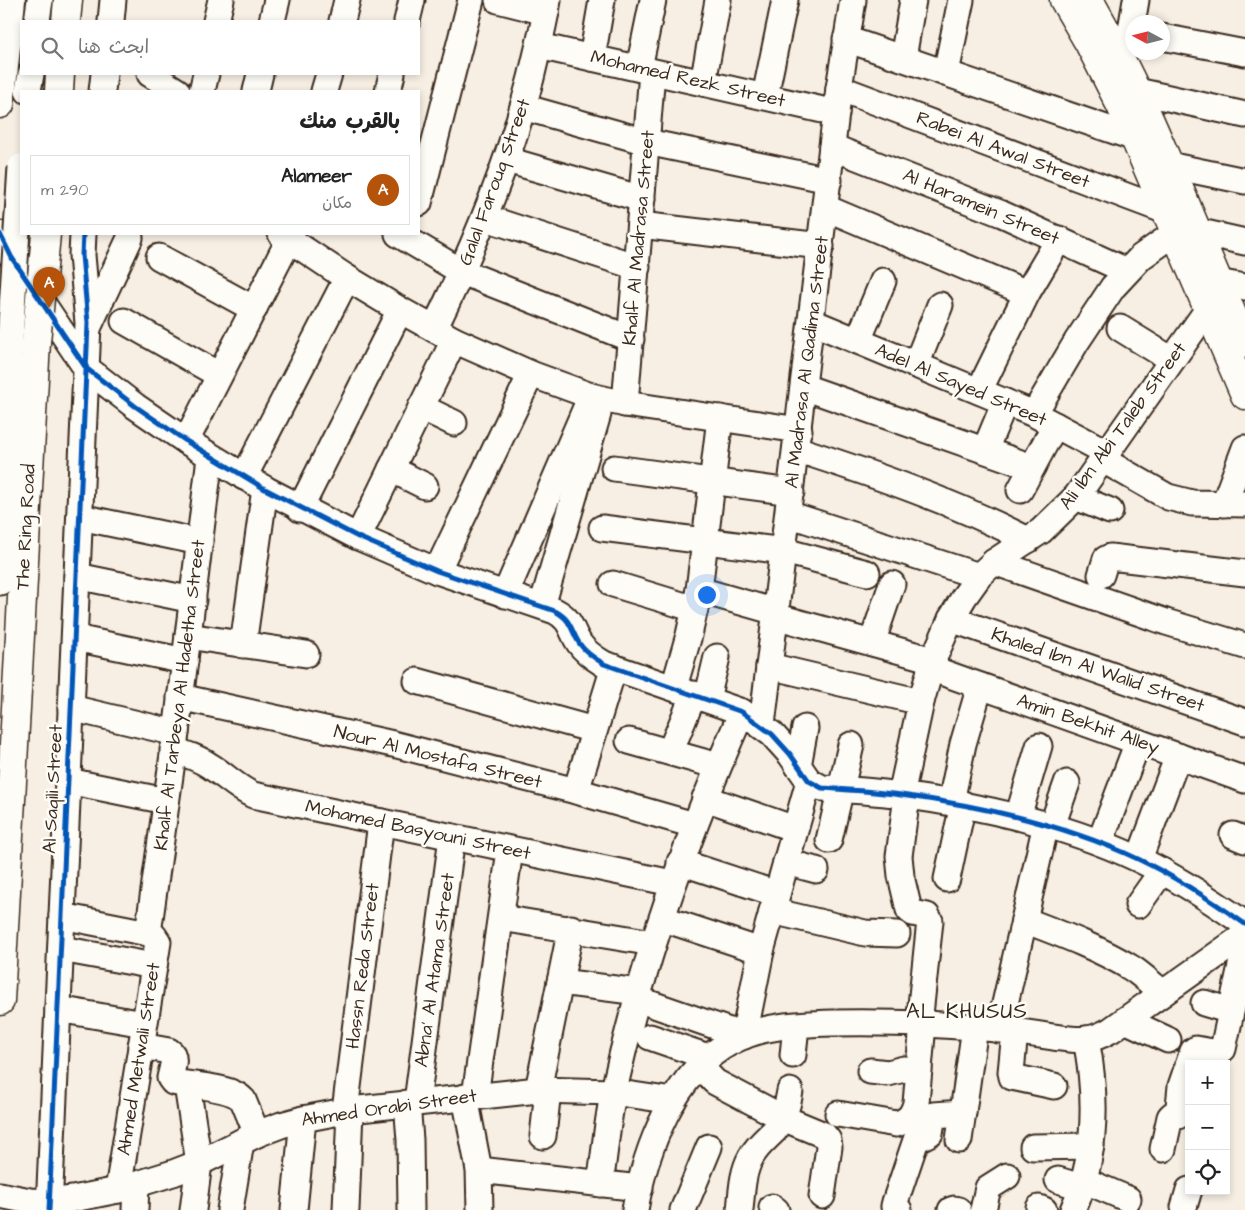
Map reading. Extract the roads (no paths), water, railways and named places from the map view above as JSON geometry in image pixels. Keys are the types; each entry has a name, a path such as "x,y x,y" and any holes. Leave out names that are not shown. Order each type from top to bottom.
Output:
{"main road":[{"path":"0,104 10,0"},
{"path":"66,20 68,0"},
{"path":"1064,0 1106,74 1135,138 1179,225 1217,282 1242,330"},
{"path":"1089,0 1137,91 1168,165 1179,225 1208,309 1245,395"},
{"path":"58,90 60,75"},
{"name":"The Ring Road","path":"0,1001 23,341 46,235"}],"street":[{"path":"37,20 40,0"},
{"path":"111,20 113,0"},
{"path":"216,20 221,0"},
{"path":"272,20 277,0"},
{"path":"342,20 347,0"},
{"path":"407,20 412,0"},
{"path":"420,199 471,0"},
{"path":"498,0 547,6"},
{"path":"592,58 602,0"},
{"name":"Khalf Al Madrasa Street","path":"606,400 631,339 647,142 646,70 653,0"},
{"path":"703,83 718,0"},
{"path":"765,96 785,0"},
{"name":"Al Madrasa Al Qadima Street","path":"600,1184 613,1092 653,942 676,872 718,766 752,718 769,666 826,208 836,112 853,0"},
{"path":"903,58 913,0"},
{"path":"946,73 961,0"},
{"path":"1134,15 1136,0"},
{"name":"Galal Farouq Street","path":"358,537 422,406 462,272 486,218 507,160 539,46 547,6"},
{"path":"1103,24 1125,29"},
{"path":"846,38 1135,138"},
{"path":"1170,39 1245,53"},
{"name":"Mohamed Rezk Street","path":"539,46 836,112"},
{"path":"28,90 31,75"},
{"path":"102,90 104,75"},
{"path":"152,75 175,90"},
{"path":"202,90 206,75"},
{"path":"256,90 260,75"},
{"path":"324,90 329,75"},
{"path":"388,90 392,75"},
{"name":"Rabei Al Awal Street","path":"840,88 1179,225 1245,242"},
{"path":"1137,91 1245,115"},
{"path":"523,107 647,142 829,180"},
{"name":"Al Haramein Street","path":"832,147 954,194 1059,239 1127,271"},
{"path":"507,160 642,199"},
{"path":"1168,165 1245,181"},
{"path":"826,208 1027,294"},
{"path":"486,218 637,266"},
{"path":"640,225 821,246"},
{"path":"1034,414 1100,305 1127,271 1179,225"},
{"path":"0,234 12,258 86,368 135,406 210,457 300,508 358,537 437,570 505,595 542,606 564,616 586,652 604,664 692,693 752,718 782,744 803,774 822,788 904,795 957,803 1049,825 1100,842 1139,859 1208,898 1245,924"},
{"path":"0,582 23,341 22,235"},
{"path":"83,235 82,255 88,328"},
{"path":"186,441 254,309 287,236 347,278 400,310 444,334 531,374 606,400 720,418 797,439 991,521 1028,540"},
{"path":"406,236 462,272 631,339"},
{"path":"88,328 130,238"},
{"path":"979,391 1027,294 1059,239"},
{"path":"159,257 193,263 254,309"},
{"path":"243,645 255,483 347,278"},
{"path":"858,341 883,280"},
{"path":"1217,282 1245,287"},
{"path":"916,365 940,305"},
{"name":"Ali Ibn Abi Taleb Street","path":"921,1024 930,921 927,916 913,914 909,910 901,876 899,846 904,795 921,702 931,664 951,619 987,569 1054,520 1076,497 1208,309"},
{"path":"300,508 400,310"},
{"path":"124,321 219,375"},
{"name":"Adel Al Sayed Street","path":"812,322 1034,414 1106,456 1137,480 1168,498 1180,501 1234,504"},
{"name":"Al Saqili Street","path":"49,1206 88,328"},
{"path":"1120,328 1172,360"},
{"path":"437,570 531,374"},
{"path":"804,387 1032,467"},
{"path":"505,595 606,400"},
{"path":"542,606 606,400"},
{"path":"984,450 1005,402"},
{"path":"422,406 454,423"},
{"path":"692,693 682,661 697,599 720,418"},
{"path":"1020,490 1055,425"},
{"path":"1234,504 1245,448"},
{"name":"Khalf Al Tarbeya Al Hadetha Street","path":"148,933 193,600 210,457"},
{"path":"614,468 712,482 790,503 987,569 1245,646"},
{"path":"391,469 425,486"},
{"path":"1076,497 1114,511 1137,480"},
{"path":"80,516 200,542"},
{"path":"602,528 784,551 867,574"},
{"path":"1101,575 1106,559 1110,557 1245,573"},
{"path":"77,576 193,600"},
{"name":"Amin Bekhit Alley","path":"614,584 776,614 872,643 931,664 980,686 1245,780"},
{"path":"872,643 892,584"},
{"name":"Khaled Ibn Al Walid Street","path":"951,619 1245,722"},
{"path":"188,636 306,654"},
{"path":"75,638 185,661"},
{"path":"670,752 692,693 717,657"},
{"path":"769,666 921,702"},
{"path":"576,791 614,667"},
{"path":"417,680 594,730"},
{"path":"947,879 963,744 980,686"},
{"name":"Nour Al Mostafa Street","path":"180,697 393,744 576,791 694,825"},
{"name":"Mohamed Basyouni Street","path":"71,708 174,741 192,756 209,765 237,786 253,795 510,850 676,872 774,902 865,934 897,934"},
{"path":"744,1036 761,951 795,829 803,774 805,728"},
{"path":"629,741 718,766"},
{"path":"1100,842 1138,742"},
{"path":"786,862 819,862 841,790 852,745"},
{"path":"1018,817 1039,746"},
{"path":"1139,859 1178,756"},
{"path":"68,781 166,801"},
{"path":"959,1140 963,1113 996,1030 1049,825 1067,783"},
{"path":"705,798 795,829"},
{"name":"Hassn Reda Street","path":"346,1210 348,1110 381,822"},
{"name":"Abna' Al Atama Street","path":"412,1210 412,1103 452,837"},
{"path":"480,1210 478,1170 470,1097 501,918 510,850"},
{"path":"1138,904 1162,871"},
{"path":"62,916 148,933"},
{"path":"501,918 653,942"},
{"path":"1024,920 1107,955 1134,970 1164,993"},
{"path":"670,921 761,951"},
{"path":"543,1136 543,1090 560,982 571,928"},
{"name":"Ahmed Metwali Street","path":"135,1210 127,1187 143,1035 158,942 154,936 148,933"},
{"path":"478,1170 600,1184 637,1199 653,1143 673,1101 685,1082 704,1061 719,1049 744,1036 796,1026 847,1023 921,1024 1086,1039 1111,1030 1245,935"},
{"path":"1163,1149 1170,1117 1172,1115 1183,1117 1182,1086 1193,1051 1196,1049 1218,1053 1224,1047 1245,946"},
{"path":"61,949 154,966"},
{"path":"560,982 638,995 744,1036"},
{"path":"1204,1003 1231,1011"},
{"path":"58,1009 143,1035 170,1052 174,1057 171,1080 173,1082 230,1092 240,1096 243,1100 249,1138 230,1210"},
{"path":"1125,1020 1168,1040"},
{"path":"838,1114 888,1124 904,1122 910,1118 914,1111 919,1070 921,1024"},
{"path":"792,1055 796,1026"},
{"path":"996,1030 1012,1076 1054,1086"},
{"path":"650,1038 704,1061 715,1082 783,1118 824,1135 828,1140 829,1147 822,1196"},
{"path":"1079,1192 1091,1146 1092,1068 1086,1039"},
{"path":"870,1071 888,1073 904,1069 919,1070"},
{"path":"187,1085 199,1162 193,1210"},
{"name":"Ahmed Orabi Street","path":"0,1195 49,1206 127,1187 173,1173 249,1138 303,1119 348,1110 543,1090 613,1092 673,1101"},
{"path":"740,1210 743,1180 751,1157 783,1118 790,1091"},
{"path":"899,1210 894,1206 916,1140 930,1133 933,1115 963,1113"},
{"path":"294,1210 303,1119"},
{"path":"1033,1147 1091,1146"},
{"path":"692,1207 709,1147"},
{"path":"983,1210 988,1188 1007,1176"},
{"path":"1058,1180 1079,1192 1128,1199"},
{"path":"950,1210 958,1210"}],"place":[{"name":"Alameer","path":"49,308"}],"district":[{"name":"AL KHUSUS","path":"967,1011"}]}
